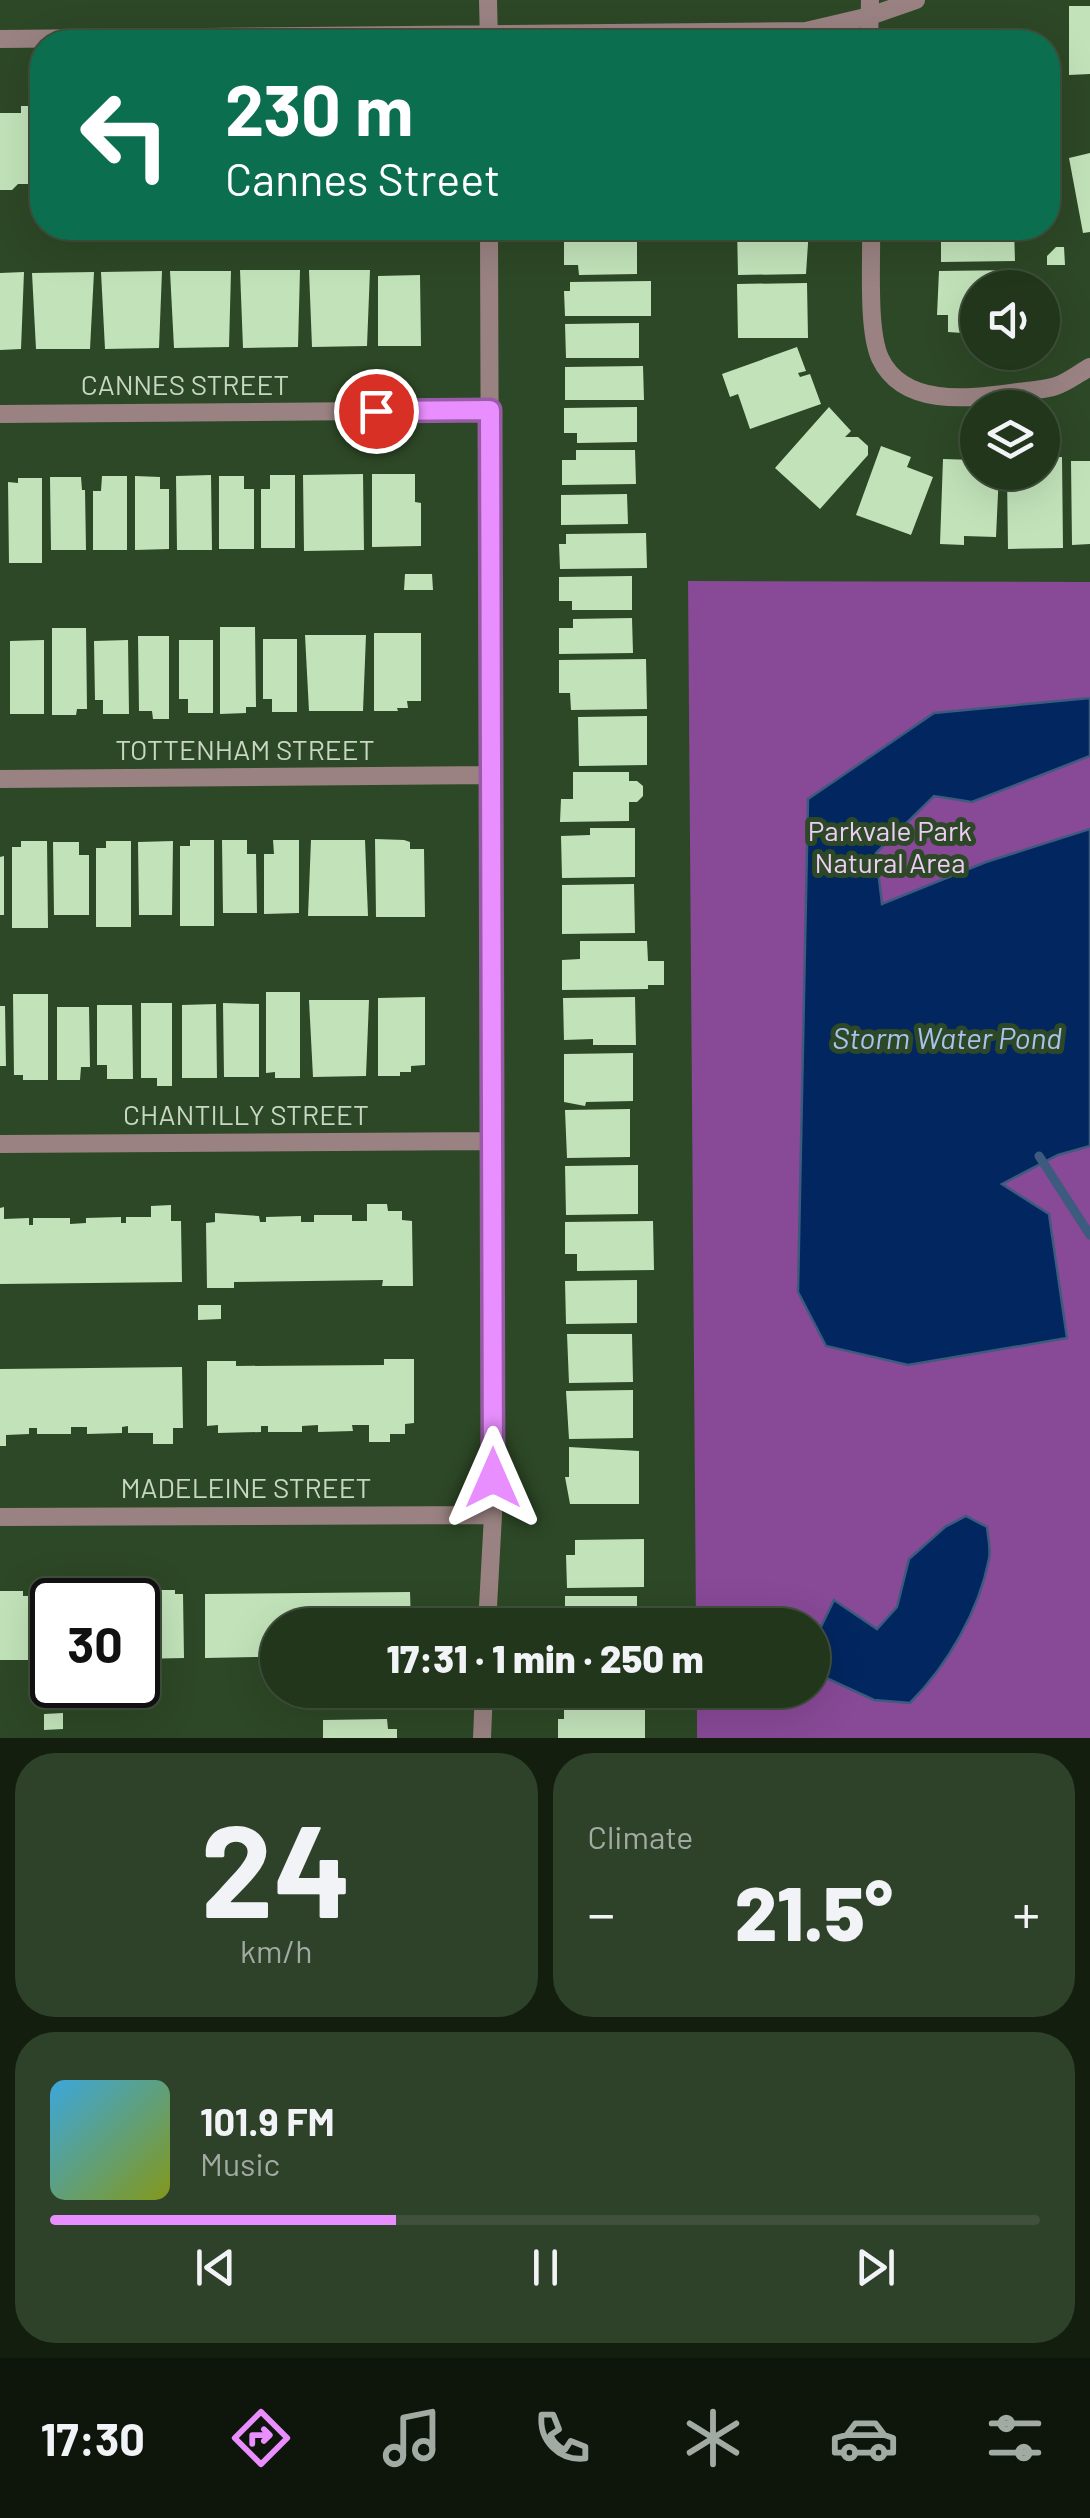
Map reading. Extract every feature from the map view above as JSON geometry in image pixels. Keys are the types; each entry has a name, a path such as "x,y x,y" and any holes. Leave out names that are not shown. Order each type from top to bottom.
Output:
{"street":[{"path":"488,0 489,30"},
{"path":"809,30 870,8 916,0"},
{"path":"0,39 30,39"},
{"path":"488,1608 493,1515 490,240"},
{"path":"872,240 874,335 886,370 903,386 938,396 990,396 1056,386 1090,367"},
{"name":"CANNES STREET","path":"0,414 490,410"},
{"name":"TOTTENHAM STREET","path":"0,779 491,775"},
{"name":"CHANTILLY STREET","path":"0,1144 492,1140"},
{"name":"MADELEINE STREET","path":"0,1517 493,1515"},
{"path":"482,1738 483,1708"}],"green space":[{"name":"Parkvale Park Natural Area","path":"688,581 1090,582 1090,1738 697,1738 697,1708 830,1708 830,1608 696,1608"}],"water":[{"name":"Storm Water Pond","path":"1090,698 1090,756 972,802 934,796 876,853 882,904 986,862 1090,829 1090,1146 1058,1155 1002,1184 1049,1214 1067,1338 908,1365 826,1346 798,1292 808,799 934,713"},
{"path":"966,1516 987,1527 990,1555 978,1598 949,1655 910,1703 874,1700 830,1680 830,1608 834,1600 877,1629 897,1607 909,1559 945,1527"}],"building":[{"path":"1069,6 1090,6 1090,74 1069,75"},
{"path":"21,106 30,106 30,184 0,190 0,113 21,113"},
{"path":"1090,153 1090,232 1083,233 1069,158"},
{"path":"564,240 637,240 637,274 579,275 578,265 564,265"},
{"path":"737,240 808,240 806,274 738,275"},
{"path":"941,240 1014,240 1015,261 941,262"},
{"path":"1056,247 1064,247 1065,265 1047,265 1047,256"},
{"path":"240,270 300,270 298,347 243,348"},
{"path":"309,270 370,270 367,346 312,347"},
{"path":"162,271 159,348 105,349 101,272"},
{"path":"170,271 231,271 229,347 174,348"},
{"path":"939,271 960,271 960,333 948,332 948,315 937,315"},
{"path":"24,272 21,349 0,350 0,273"},
{"path":"94,272 90,349 36,349 32,273"},
{"path":"420,275 421,346 378,346 378,276"},
{"path":"651,281 651,316 565,316 564,291 570,291 570,282"},
{"path":"807,283 808,338 738,338 737,284"},
{"path":"639,323 639,358 566,358 565,324"},
{"path":"797,347 806,371 798,373 800,377 810,374 821,404 750,429 738,394 730,397 722,374"},
{"path":"643,366 644,400 565,400 565,367"},
{"path":"637,407 637,442 577,443 577,433 564,433 564,408"},
{"path":"829,407 851,431 845,437 858,437 868,446 868,455 820,509 775,468"},
{"path":"881,446 911,457 907,467 933,477 911,535 856,515"},
{"path":"576,450 635,450 636,484 562,485 562,460 576,460"},
{"path":"1060,457 1063,548 1008,549 1007,490 1060,490"},
{"path":"943,459 960,460 960,490 998,490 996,537 964,536 964,545 940,544"},
{"path":"1071,461 1090,461 1090,544 1072,545"},
{"path":"363,474 364,550 304,551 303,475"},
{"path":"372,474 415,474 415,502 421,503 421,546 372,547"},
{"path":"211,475 212,550 177,550 176,476"},
{"path":"270,475 295,475 295,548 261,548 261,489 270,489"},
{"path":"102,476 127,476 127,550 93,550 93,491 101,491"},
{"path":"135,476 160,477 160,489 169,489 169,549 135,550"},
{"path":"219,476 244,476 244,489 254,489 254,549 219,549"},
{"path":"50,477 81,477 85,490 86,550 51,550"},
{"path":"18,478 42,478 42,563 9,563 8,482 18,483"},
{"path":"627,494 628,524 561,525 561,495"},
{"path":"646,533 647,568 560,569 559,544 566,544 566,534"},
{"path":"405,574 432,574 433,590 404,590"},
{"path":"632,576 632,610 572,610 572,601 559,601 559,577"},
{"path":"632,618 633,653 559,654 559,628 573,628 573,619"},
{"path":"220,627 255,627 256,707 246,707 246,713 220,714"},
{"path":"52,628 86,628 87,709 77,709 76,715 52,715"},
{"path":"374,633 421,633 421,701 407,701 408,708 397,708 398,711 374,711"},
{"path":"305,635 366,635 363,711 309,711"},
{"path":"138,636 169,636 169,719 153,719 152,711 139,711"},
{"path":"263,639 297,639 297,712 272,712 272,699 263,699"},
{"path":"44,640 44,714 10,714 10,641"},
{"path":"128,640 129,714 103,714 103,700 95,700 94,641"},
{"path":"179,640 213,640 213,713 188,713 188,699 179,699"},
{"path":"646,659 647,709 571,710 570,693 559,693 559,660"},
{"path":"647,716 647,765 579,766 578,717"},
{"path":"573,772 629,772 629,781 643,786 643,796 637,802 629,802 629,821 560,822 561,799 573,799"},
{"path":"590,828 635,828 635,877 562,878 561,836 590,835"},
{"path":"375,839 404,840 410,842 410,849 424,849 425,917 376,917"},
{"path":"190,840 214,840 214,926 180,926 180,846 190,846"},
{"path":"222,840 247,840 247,854 256,854 257,913 223,913"},
{"path":"273,840 299,840 299,913 264,914 264,854 274,854"},
{"path":"311,840 365,840 368,916 308,916"},
{"path":"21,841 47,841 48,928 12,928 12,847 21,847"},
{"path":"106,841 131,841 131,927 96,927 96,848 106,848"},
{"path":"173,841 172,915 139,915 138,842"},
{"path":"53,842 79,842 79,855 89,855 89,915 54,915"},
{"path":"4,856 4,915 0,915 0,857"},
{"path":"634,884 635,933 562,934 562,885"},
{"path":"580,941 647,941 648,961 664,961 664,985 648,985 648,989 562,990 562,960 580,959"},
{"path":"266,992 300,992 300,1078 275,1078 275,1072 266,1073"},
{"path":"13,994 48,994 48,1080 23,1080 23,1075 14,1075"},
{"path":"425,997 425,1065 411,1066 411,1072 400,1072 400,1076 378,1076 378,998"},
{"path":"635,997 636,1045 593,1045 593,1039 564,1040 563,998"},
{"path":"309,1000 369,1000 366,1076 313,1077"},
{"path":"141,1003 172,1003 172,1086 157,1086 157,1078 141,1078"},
{"path":"223,1003 259,1004 259,1077 224,1077"},
{"path":"216,1004 217,1078 182,1078 182,1005"},
{"path":"97,1005 132,1005 133,1079 107,1079 107,1065 97,1065"},
{"path":"0,1006 5,1006 6,1066 0,1066"},
{"path":"57,1007 89,1007 90,1067 81,1067 80,1080 57,1080"},
{"path":"633,1053 633,1101 586,1102 585,1106 564,1102 564,1054"},
{"path":"630,1109 630,1157 567,1158 565,1110"},
{"path":"638,1165 638,1214 566,1215 565,1166"},
{"path":"367,1204 387,1204 388,1211 402,1211 402,1220 412,1221 413,1286 382,1286 383,1280 234,1282 234,1288 207,1288 206,1223 215,1222 215,1213 259,1216 260,1222 266,1222 266,1217 301,1216 301,1222 314,1222 314,1215 352,1215 352,1221 367,1221"},
{"path":"171,1205 171,1221 181,1221 182,1282 0,1284 0,1208 4,1207 4,1219 29,1218 29,1225 33,1225 33,1218 70,1218 70,1224 86,1223 86,1218 121,1217 121,1223 126,1223 126,1217 151,1217 151,1206"},
{"path":"653,1221 654,1270 577,1271 577,1254 565,1254 565,1222"},
{"path":"637,1280 637,1323 566,1324 565,1281"},
{"path":"198,1305 221,1305 221,1319 198,1320"},
{"path":"567,1334 632,1334 633,1382 569,1383"},
{"path":"384,1359 414,1359 414,1423 405,1424 405,1434 390,1434 390,1442 369,1442 369,1425 352,1425 353,1431 318,1432 318,1425 302,1426 302,1432 268,1432 268,1426 261,1426 261,1432 218,1433 218,1425 207,1426 207,1361 236,1361 236,1366 384,1365"},
{"path":"182,1367 183,1428 173,1428 173,1444 153,1444 153,1433 128,1433 128,1426 122,1427 122,1433 87,1434 87,1427 71,1427 71,1434 37,1434 37,1428 29,1428 29,1434 6,1435 6,1446 0,1446 0,1369"},
{"path":"633,1390 633,1438 569,1439 566,1391"},
{"path":"569,1447 639,1451 639,1504 570,1504 565,1477 569,1477"},
{"path":"644,1539 644,1587 567,1588 566,1555 575,1555 575,1540"},
{"path":"160,1590 183,1594 184,1658 160,1659"},
{"path":"0,1591 23,1591 23,1596 30,1596 30,1660 0,1660"},
{"path":"410,1592 410,1608 260,1608 260,1657 205,1658 205,1594"},
{"path":"565,1596 637,1596 637,1608 565,1608"},
{"path":"645,1708 645,1738 558,1738 558,1719 564,1719 564,1709"},
{"path":"63,1713 63,1729 44,1730 44,1714"},
{"path":"387,1719 388,1729 397,1729 397,1738 323,1738 323,1720"}],"waterway":[{"path":"1039,1156 1090,1235"}],"route":[{"path":"376,411 490,410 493,1478"}]}
